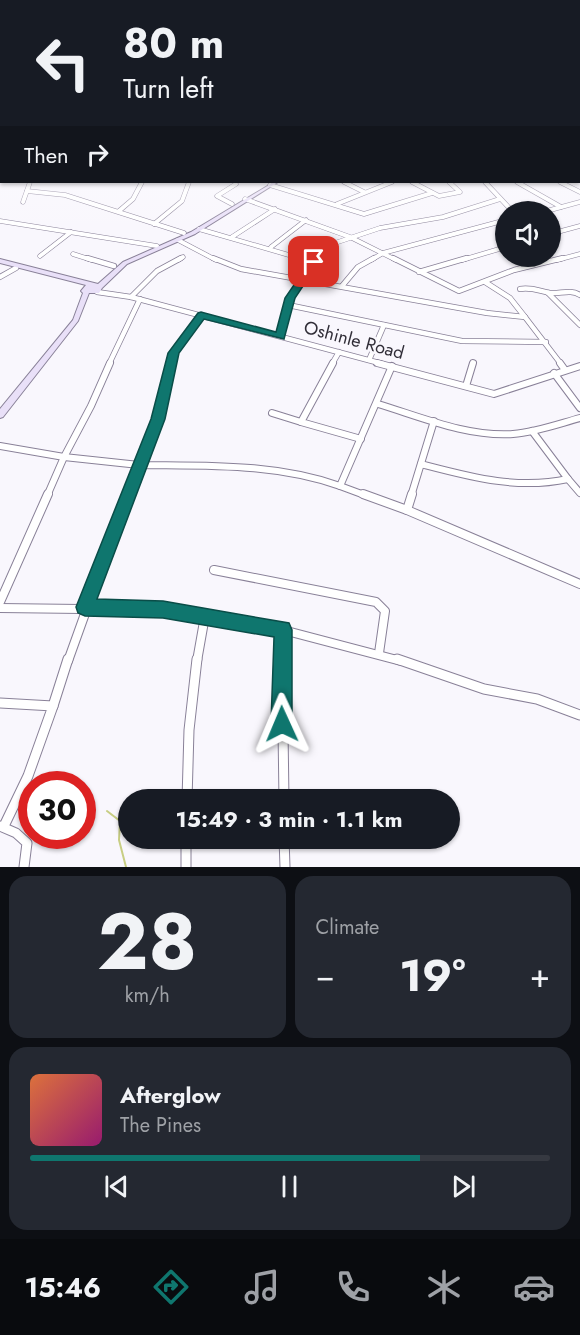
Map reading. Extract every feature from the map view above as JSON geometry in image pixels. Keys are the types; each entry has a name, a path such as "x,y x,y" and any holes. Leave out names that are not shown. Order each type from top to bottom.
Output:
{"street":[{"path":"23,202 30,183"},
{"path":"119,211 133,200 142,183"},
{"path":"154,224 185,198 189,183"},
{"path":"72,254 116,267 199,229 270,183"},
{"path":"0,415 76,320 96,288 127,257 184,233 270,183 366,213 432,193"},
{"path":"346,183 364,192"},
{"path":"337,204 389,183"},
{"path":"414,183 441,196 460,192 450,183"},
{"path":"280,336 288,305 302,281 314,262 335,243 380,228 443,217 500,199 485,183"},
{"path":"519,183 550,201"},
{"path":"562,183 580,192"},
{"path":"232,204 217,196 236,184"},
{"path":"27,191 65,195 184,233"},
{"path":"245,199 350,237 459,291 514,270 580,254"},
{"path":"561,207 580,202"},
{"path":"232,237 275,209"},
{"path":"0,220 157,246"},
{"path":"271,247 306,220"},
{"path":"342,286 358,267 383,253 495,223"},
{"path":"561,231 580,226"},
{"path":"199,229 271,247 314,262"},
{"path":"40,256 71,232"},
{"path":"178,240 231,266 487,314 525,317"},
{"path":"418,272 495,250"},
{"path":"131,297 157,271 183,257"},
{"path":"0,262 96,288"},
{"path":"0,262 60,280 85,292 96,288"},
{"path":"0,277 16,268"},
{"path":"485,282 510,298 546,342 564,370"},
{"path":"520,289 536,286 548,293 579,323"},
{"name":"Oshinle Road","path":"96,288 499,394 554,373 580,366"},
{"path":"548,293 571,290 580,295"},
{"path":"83,306 85,292"},
{"path":"0,602 64,457 92,406 117,343 140,299"},
{"path":"288,305 462,341 546,342"},
{"path":"24,867 27,843 2,826 28,776 85,607 158,419 173,353 201,315"},
{"path":"369,360 384,325"},
{"path":"301,422 339,352"},
{"path":"466,386 473,363"},
{"path":"340,486 378,404 392,366"},
{"path":"554,373 580,408"},
{"path":"378,404 434,421 490,434 532,431 580,418"},
{"path":"272,413 361,439"},
{"path":"407,510 434,421"},
{"path":"532,431 580,494"},
{"path":"0,446 64,457 140,465 281,471 307,475 407,510 580,584"},
{"path":"421,464 499,484 530,486 568,478"},
{"path":"214,570 376,602 385,611 380,653"},
{"path":"0,608 85,607 163,610 283,630 380,653 447,678 484,689 537,699 580,715"},
{"path":"187,789 189,705 196,655 205,616"},
{"path":"283,630 281,707 284,789"},
{"path":"0,703 53,706"},
{"path":"186,849 186,867"},
{"path":"284,849 285,867"}],"waterway":[{"path":"107,811 120,821 119,840 126,867"}],"route":[{"path":"282,724 283,630 163,610 85,607 158,419 171,359 178,345 201,315 280,336 290,298 314,262"}]}
